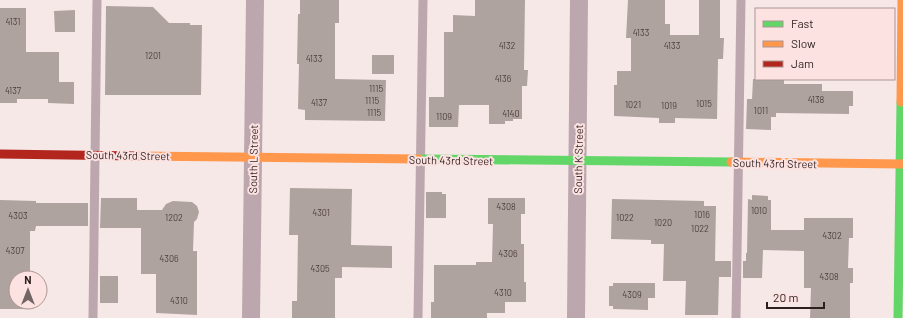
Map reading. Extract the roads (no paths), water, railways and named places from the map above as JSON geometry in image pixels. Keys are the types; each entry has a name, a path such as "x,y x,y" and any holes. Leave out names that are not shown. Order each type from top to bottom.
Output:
{"street":[{"name":"South L Street","path":"251,318 255,0"},
{"name":"South K Street","path":"576,318 579,0"},
{"path":"898,318 902,164 902,0"},
{"name":"South 43rd Street","path":"0,154 902,164"}],"lane":[{"path":"93,318 97,0"},
{"path":"418,318 423,0"},
{"path":"736,318 741,0"}]}
